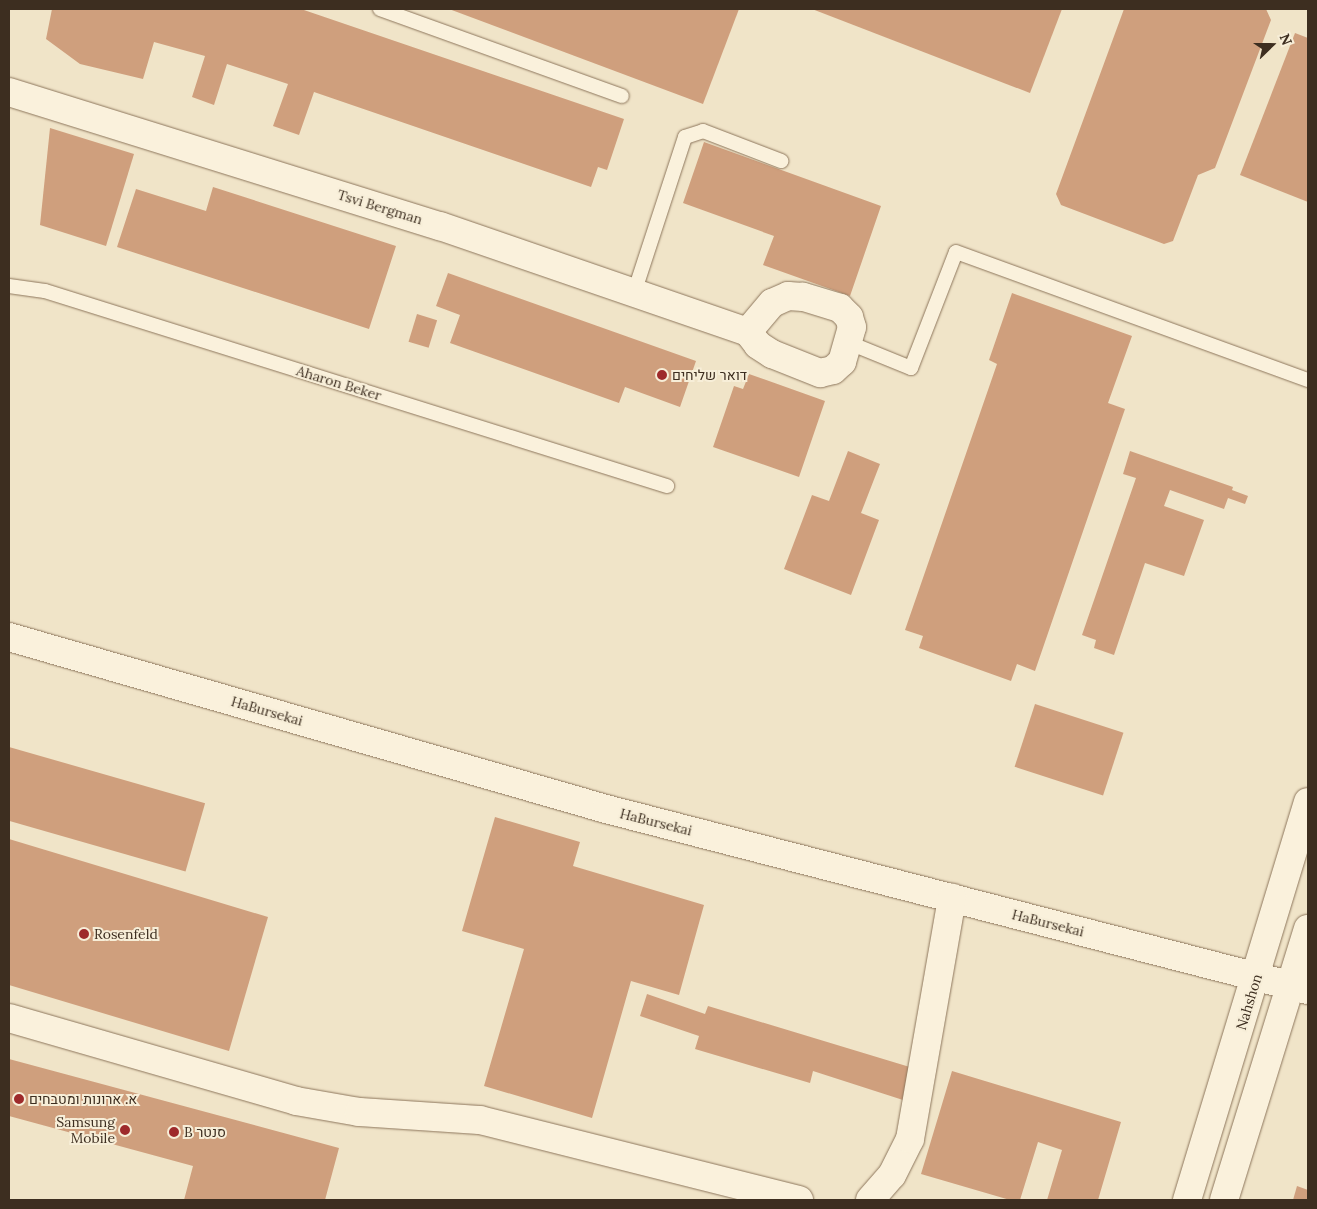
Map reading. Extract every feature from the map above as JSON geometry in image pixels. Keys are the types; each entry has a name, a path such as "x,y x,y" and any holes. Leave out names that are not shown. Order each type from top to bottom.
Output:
{"street":[{"name":"Tsvi Bergman","path":"9,92 440,226 748,332 758,345 772,354 820,373 833,370 842,362 852,327 849,317 840,308 804,297 788,296 772,303 748,332"},
{"name":"HaBursekai","path":"9,637 597,806 1300,988"},
{"name":"Nahshon","path":"1187,1200 1257,977 1308,802"},
{"path":"870,1200 892,1175 910,1139 952,898"},
{"path":"1224,1200 1300,988 1308,929"},
{"path":"9,1018 296,1101 359,1112 480,1120 744,1193 799,1200"}],"lane":[{"path":"380,9 622,96"},
{"path":"634,293 685,137 703,131 781,161"},
{"path":"847,342 911,368 956,252 1308,380"},
{"name":"Aharon Beker","path":"9,286 45,291 667,486"}],"building":[{"path":"52,9 301,9 624,119 607,170 598,167 591,187 314,92 299,135 273,126 288,84 227,64 214,105 192,97 205,56 154,42 143,79 80,64 46,39"},
{"path":"449,9 739,9 703,104"},
{"path":"812,9 1062,9 1030,93"},
{"path":"1124,9 1266,9 1271,20 1215,168 1198,175 1173,241 1164,244 1061,205 1056,194"},
{"path":"1295,33 1308,38 1308,202 1240,175"},
{"path":"50,128 134,154 106,246 40,225"},
{"path":"704,142 881,206 850,296 763,265 774,236 683,203"},
{"path":"213,187 396,246 369,329 117,247 136,189 206,211"},
{"path":"448,273 696,361 680,407 625,387 619,403 450,343 460,315 436,306"},
{"path":"1012,293 1132,336 1108,403 1125,409 1035,671 1017,664 1011,681 919,648 923,636 905,630 997,364 989,360"},
{"path":"417,314 437,320 429,348 409,342"},
{"path":"749,374 825,401 799,477 713,447 734,386 743,389"},
{"path":"848,451 880,464 861,513 879,520 851,595 784,569 812,495 829,501"},
{"path":"1130,451 1233,487 1232,490 1248,496 1245,504 1228,498 1224,509 1170,490 1164,506 1204,520 1184,576 1145,563 1114,655 1094,648 1096,640 1082,635 1136,478 1123,474"},
{"path":"1035,704 1123,733 1103,796 1015,767"},
{"path":"9,747 205,803 186,871 9,821"},
{"path":"495,817 580,842 573,866 704,905 679,995 631,981 592,1118 484,1086 524,949 462,931"},
{"path":"9,839 268,917 229,1051 9,985"},
{"path":"647,994 705,1014 708,1006 913,1068 903,1100 813,1071 810,1083 695,1049 699,1036 640,1016"},
{"name":"B סנטר","path":"9,1059 339,1148 325,1200 184,1200 193,1166 9,1116"},
{"path":"952,1071 1121,1122 1098,1200 1047,1200 1062,1150 1038,1142 1020,1200 1010,1200 921,1174"},
{"path":"1297,1186 1308,1190 1308,1200 1293,1200"}],"place":[{"name":"דואר שליחים","path":"662,375"},
{"name":"Rosenfeld","path":"84,934"},
{"name":"א. ארונות ומטבחים","path":"19,1099"},
{"name":"Samsung Mobile","path":"125,1130"},
{"name":"B סנטר","path":"174,1132"}]}
